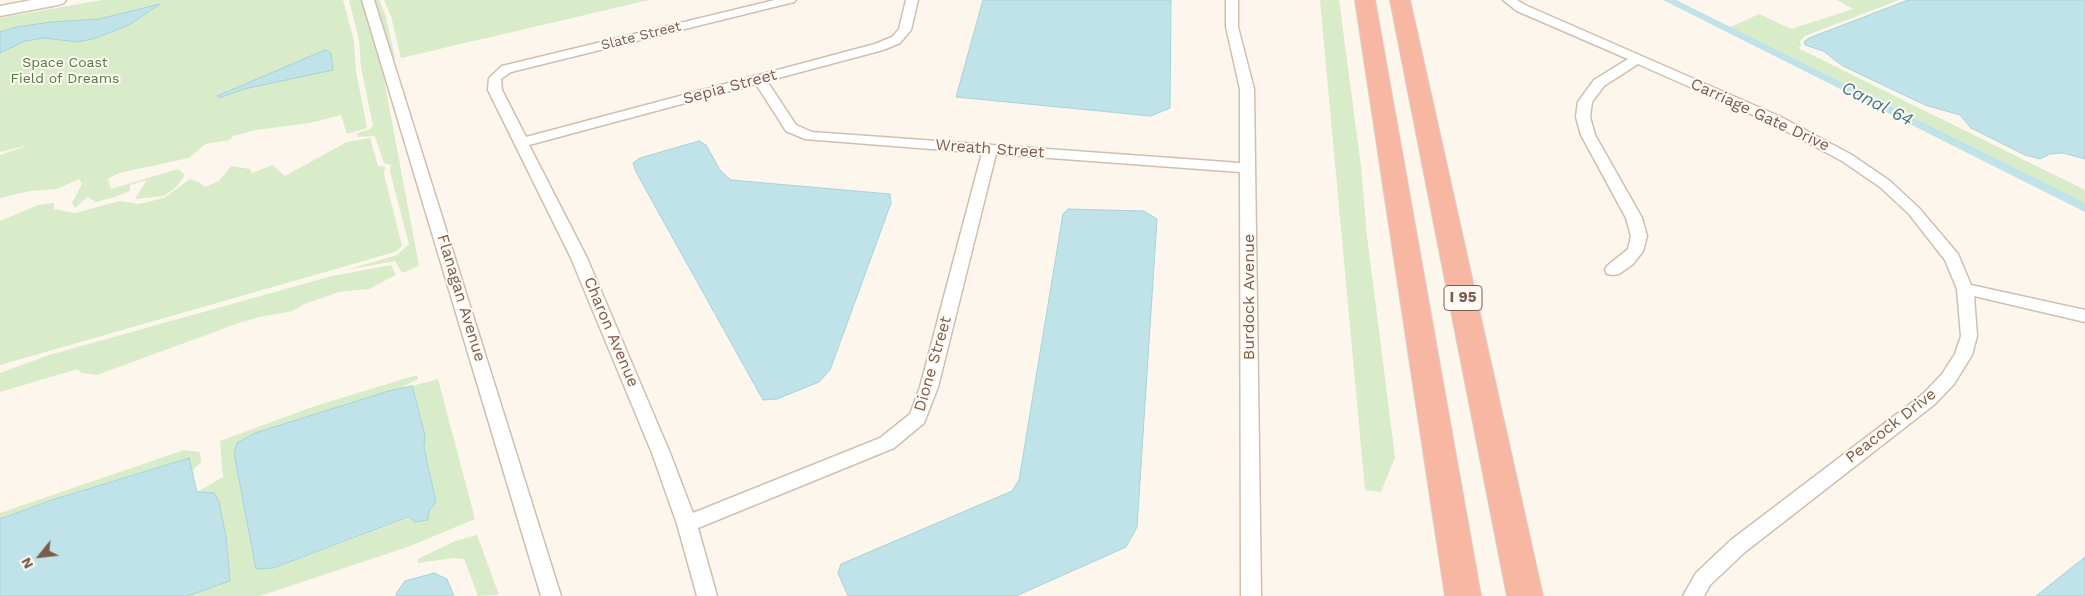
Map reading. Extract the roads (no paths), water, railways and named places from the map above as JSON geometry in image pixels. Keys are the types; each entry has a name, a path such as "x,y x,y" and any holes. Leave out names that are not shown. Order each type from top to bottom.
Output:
{"highway":[{"path":"1365,0 1462,596"},
{"name":"I 95","path":"1400,0 1525,596"}],"main road":[{"path":"14,4 58,0"}],"street":[{"name":"Flanagan Avenue","path":"368,0 551,596"},
{"name":"Slate Street","path":"495,78 507,69 790,0"},
{"name":"Sepia Street","path":"521,143 879,47 896,40 904,30 912,0"},
{"name":"Burdock Avenue","path":"1232,0 1232,26 1247,89 1251,596"},
{"name":"Carriage Gate Drive","path":"1509,0 1521,8 1813,139 1847,158 1884,184 1914,211 1952,258 1965,289"},
{"path":"1613,270 1627,260 1635,251 1639,236 1634,218 1588,135 1583,118 1585,102 1598,83 1637,59"},
{"name":"Charon Avenue","path":"495,78 495,90 579,258 661,453 688,524 707,596"},
{"name":"Wreath Street","path":"760,80 791,128 810,136 1248,168"},
{"name":"Dione Street","path":"688,524 887,443 918,418 929,387 990,150"},
{"path":"1965,289 2085,316"},
{"name":"Peacock Drive","path":"1693,596 1703,579 1738,546 1929,399 1948,379 1963,355 1969,336 1965,289"}],"water":[{"path":"983,0 1171,0 1170,108 1151,116 956,97"},
{"path":"1908,0 2085,0 2085,159 2063,153 2050,154 2040,159 2025,155 1971,128 1960,115 1925,105 1843,66 1823,51 1805,45 1804,42 1809,38"},
{"path":"160,4 129,25 93,39 77,42 44,38 25,41 0,53 0,32 16,27 51,22 99,19"},
{"path":"325,50 331,53 333,70 244,89 219,98 217,96"},
{"path":"699,141 706,145 720,170 731,180 890,194 891,203 830,370 819,382 777,399 763,400 636,172 633,163 640,158"},
{"path":"1068,209 1144,211 1157,219 1137,527 1126,547 1016,596 848,596 838,573 841,564 1012,491 1019,480 1063,214"},
{"path":"412,386 425,435 424,448 436,502 429,511 428,520 415,522 409,517 273,568 256,569 234,453 237,443 255,433 392,390"},
{"path":"189,458 197,492 214,493 219,502 226,537 230,581 187,596 0,596 0,519 52,500"},
{"path":"2085,557 2085,596 2036,596"},
{"path":"434,573 447,579 454,596 396,596 405,581"}],"waterway":[{"name":"Canal 64","path":"1668,0 2085,208"}],"park label":[{"name":"Space Coast Field of Dreams","path":"65,72"}]}
